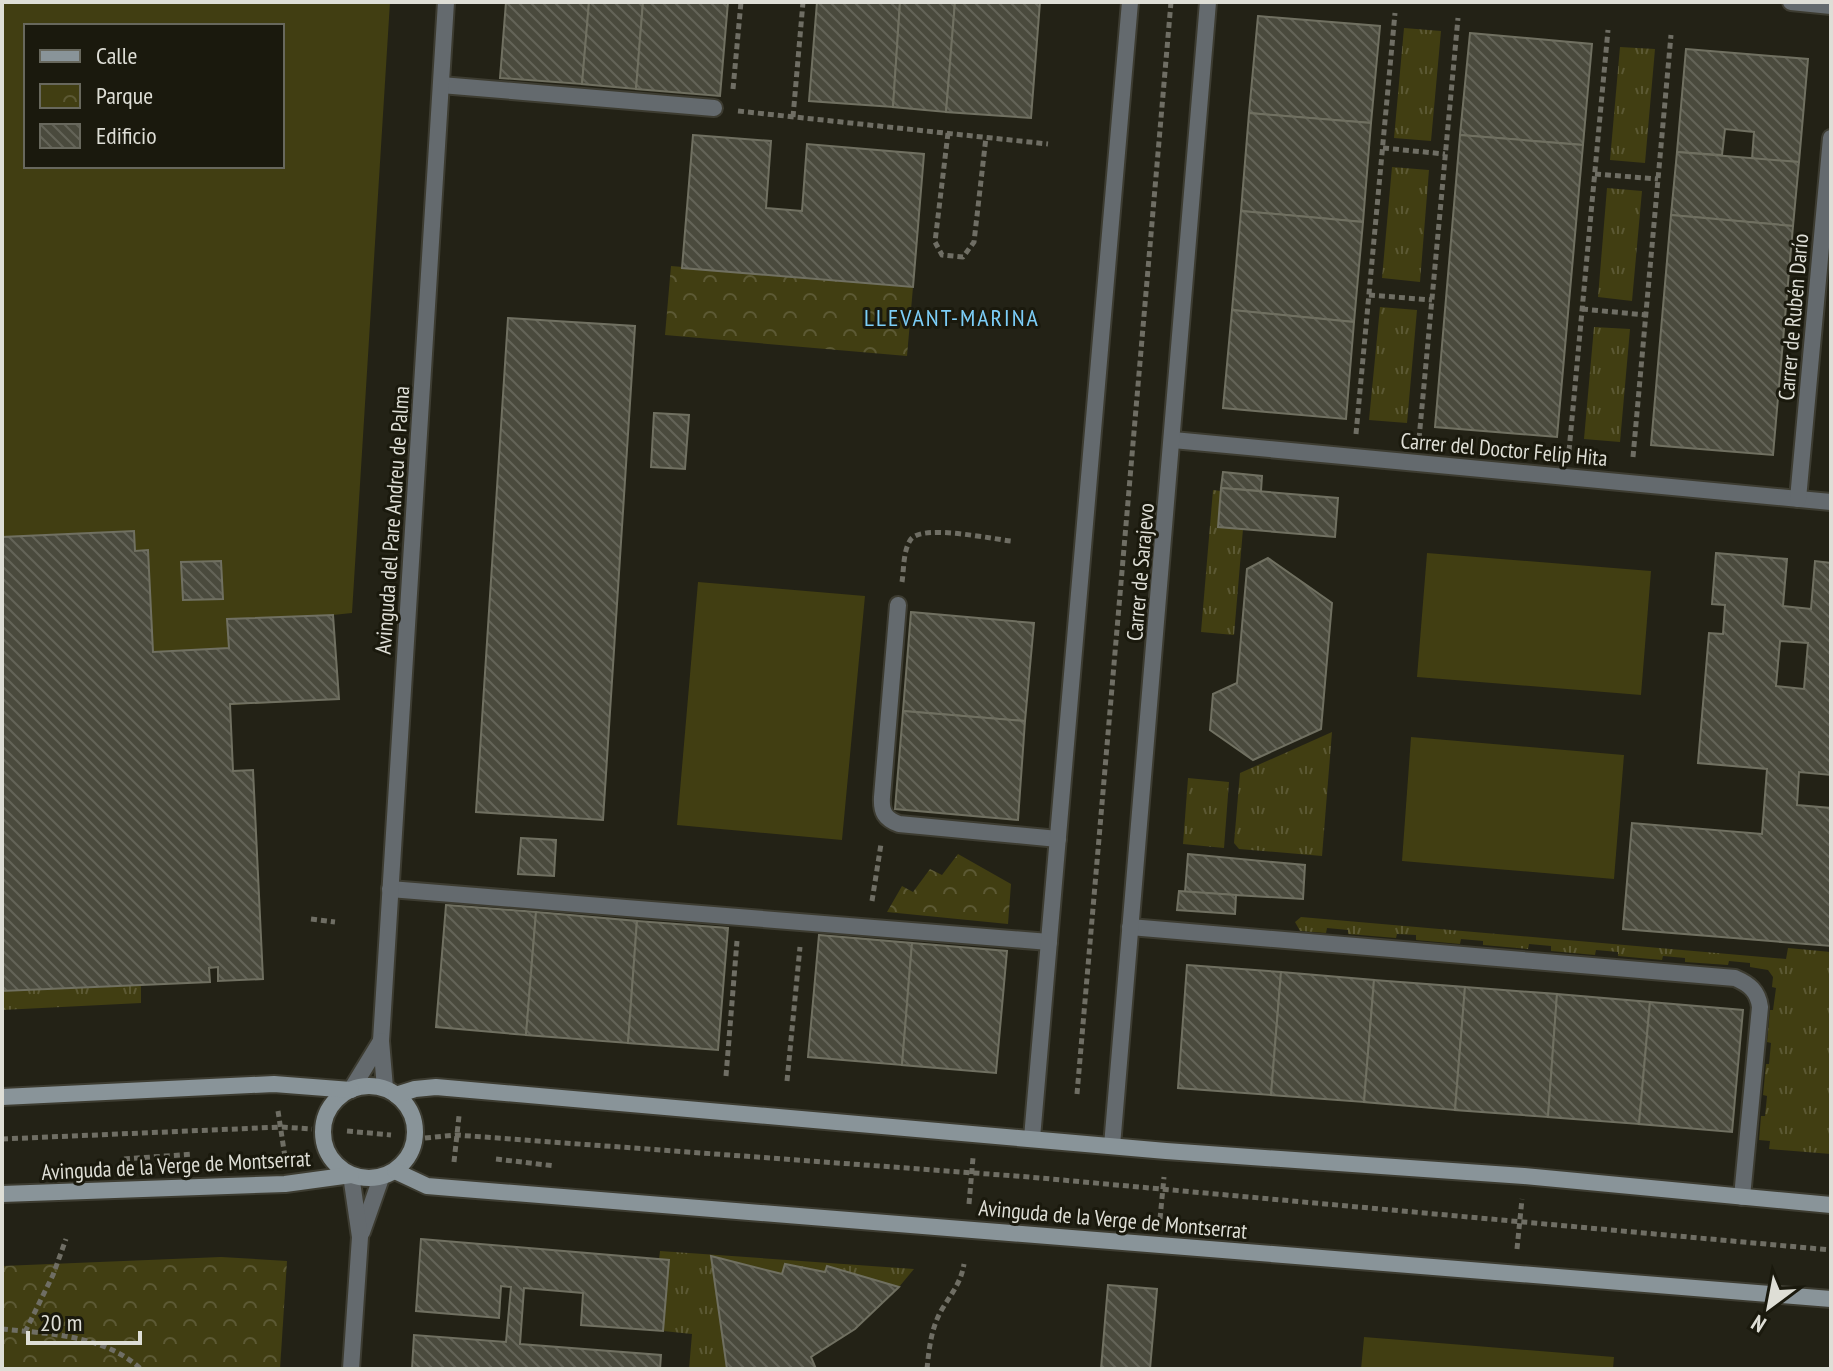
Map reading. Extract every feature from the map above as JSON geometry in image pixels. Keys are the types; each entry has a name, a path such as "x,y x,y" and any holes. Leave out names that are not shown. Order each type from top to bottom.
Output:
{"street":[{"name":"Avinguda del Pare Andreu de Palma","path":"390,1092 381,1041 446,2"},
{"path":"1032,1138 1130,2"},
{"name":"Carrer de Sarajevo","path":"1112,1146 1208,2"},
{"path":"1791,2 1831,6"},
{"path":"441,85 723,109"},
{"name":"Carrer de Rubén Darío","path":"1798,499 1831,138"},
{"name":"Carrer del Doctor Felip Hita","path":"1173,440 1831,502"},
{"path":"898,605 881,805 889,820 899,824 1058,839"},
{"path":"390,889 1049,942"},
{"path":"1130,927 1735,978 1749,984 1756,993 1760,1007 1742,1197"},
{"name":"Avinguda del Pare Andreu de Palma","path":"351,1090 381,1041"},
{"path":"2,1097 274,1084 351,1090"},
{"path":"388,1175 351,1175 338,1167 328,1155 323,1140 323,1125 328,1110 338,1098 351,1090 366,1086 390,1092 436,1087 1112,1146 1524,1176 1831,1205"},
{"path":"360,1237 388,1175 405,1161 413,1149 414,1120 407,1106 390,1092"},
{"path":"351,1175 360,1237 351,1369"},
{"name":"Avinguda de la Verge de Montserrat","path":"2,1194 285,1184 351,1175"},
{"name":"Avinguda de la Verge de Montserrat","path":"388,1175 427,1186 1831,1299"}],"path":[{"path":"741,2 723,109 1048,144"},
{"path":"793,117 803,2"},
{"path":"1077,1094 1171,2"},
{"path":"1356,436 1395,13"},
{"path":"1418,442 1458,18"},
{"path":"1568,458 1608,30"},
{"path":"1632,465 1671,35"},
{"path":"948,133 935,242 942,255 953,258 963,257 974,242 986,137"},
{"path":"1383,148 1445,154"},
{"path":"1595,174 1658,179"},
{"path":"1369,295 1432,300"},
{"path":"1582,309 1646,315"},
{"path":"898,605 907,549 918,533 932,531 1011,541"},
{"path":"1112,551 1134,554"},
{"path":"869,927 877,857 889,820"},
{"path":"726,1076 739,916"},
{"path":"311,919 335,922"},
{"path":"787,1081 802,922"},
{"path":"275,1097 282,1127 286,1170"},
{"path":"452,1175 460,1103"},
{"path":"2,1139 282,1127 312,1129"},
{"path":"347,1131 391,1135"},
{"path":"425,1138 456,1135 972,1173 1831,1250"},
{"path":"968,1217 974,1144"},
{"path":"124,1159 193,1154"},
{"path":"496,1159 563,1167"},
{"path":"1159,1233 1164,1175"},
{"path":"1515,1262 1523,1189"},
{"path":"25,1332 53,1275 66,1239"},
{"path":"927,1369 934,1328 941,1311 956,1290 964,1264"},
{"path":"2,1329 69,1337 110,1347 141,1369"}],"green space":[{"path":"2,2 390,2 352,613 333,615 339,699 230,705 233,771 253,770 263,979 218,981 217,967 210,968 210,982 2,991"},
{"path":"1404,28 1441,31 1431,141 1394,138"},
{"path":"1620,47 1655,49 1645,163 1610,160"},
{"path":"1392,167 1429,170 1420,282 1382,278"},
{"path":"1607,188 1642,191 1632,301 1598,297"},
{"path":"671,266 913,287 907,356 665,335"},
{"path":"1380,307 1417,310 1407,423 1369,420"},
{"path":"1594,327 1630,329 1620,442 1584,439"},
{"path":"1213,490 1221,491 1243,529 1234,635 1201,632"},
{"path":"1427,553 1651,571 1641,695 1417,677"},
{"path":"698,582 865,596 842,840 677,825"},
{"path":"1332,732 1322,856 1239,849 1234,843 1240,773"},
{"path":"1411,737 1624,755 1614,879 1402,861"},
{"path":"1188,778 1229,782 1224,848 1183,844"},
{"path":"958,854 1011,884 1008,924 887,912 902,886 913,892 930,869 942,875"},
{"path":"1301,917 1786,959 1788,948 1831,952 1831,1154 1769,1149 1770,1141 1759,1140 1767,1096 1763,1095 1771,1043 1767,1042 1770,1010 1773,1010 1776,988 1772,987 1773,977 1768,970 1750,967 1750,963 1685,962 1685,958 1663,956 1662,960 1618,956 1618,952 1596,950 1595,955 1551,951 1551,946 1529,944 1528,949 1483,945 1483,941 1461,939 1460,944 1416,940 1416,935 1397,934 1396,938 1348,934 1348,930 1327,928 1326,933 1300,931 1295,922"},
{"path":"141,985 141,1003 2,1010 2,991"},
{"path":"660,1251 914,1269 899,1287 827,1267 825,1272 785,1264 782,1274 711,1256 727,1369 689,1369 692,1334 663,1331 669,1260 659,1259"},
{"path":"221,1257 287,1261 280,1369 2,1369 2,1266"},
{"path":"1364,1337 1614,1357 1613,1369 1361,1369"}],"building":[{"path":"506,2 589,2 582,84 500,78"},
{"path":"589,2 643,2 636,89 582,84"},
{"path":"643,2 728,2 720,96 636,89"},
{"path":"817,2 900,2 893,107 809,101"},
{"path":"900,2 955,2 946,112 893,107"},
{"path":"955,2 1040,2 1031,118 946,112"},
{"path":"1258,16 1380,26 1371,123 1249,113"},
{"path":"1470,33 1592,44 1583,145 1460,135"},
{"path":"1686,49 1808,59 1799,162 1752,159 1754,132 1725,129 1722,155 1677,152"},
{"path":"1249,113 1371,123 1363,222 1241,211"},
{"path":"693,135 771,141 766,208 802,211 807,144 924,154 913,287 682,268"},
{"path":"1460,135 1583,145 1557,437 1435,427"},
{"path":"1677,152 1799,162 1793,226 1671,215"},
{"path":"1241,211 1363,222 1354,322 1232,310"},
{"path":"1671,215 1793,226 1773,455 1651,445"},
{"path":"1232,310 1354,322 1346,419 1223,408"},
{"path":"508,318 635,326 603,820 476,812"},
{"path":"654,413 689,415 685,469 651,467"},
{"path":"1223,472 1262,476 1261,491 1221,488"},
{"path":"1221,488 1338,498 1335,537 1218,527"},
{"path":"134,531 135,551 148,550 153,652 229,648 227,619 333,615 339,699 230,704 233,771 253,770 263,979 218,981 218,967 209,968 210,982 2,991 2,537"},
{"path":"1716,553 1787,559 1783,606 1811,609 1815,561 1831,563 1831,775 1799,772 1797,805 1831,808 1831,946 1623,929 1632,823 1762,834 1767,769 1698,763 1709,633 1723,634 1725,605 1712,604","holes":["1780,641 1808,643 1804,689 1776,686"]},
{"path":"1268,558 1332,603 1321,729 1253,760 1210,730 1213,694 1237,683 1247,569"},
{"path":"221,561 223,599 183,600 181,562"},
{"path":"911,612 1034,623 1025,721 903,711"},
{"path":"903,711 1025,721 1018,820 895,809"},
{"path":"521,838 556,840 554,876 518,874"},
{"path":"1188,854 1305,865 1303,899 1185,892"},
{"path":"1179,891 1236,895 1235,914 1177,910"},
{"path":"446,905 536,912 526,1035 436,1027"},
{"path":"536,912 637,921 628,1043 526,1035"},
{"path":"637,921 728,928 718,1050 628,1043"},
{"path":"819,935 912,943 902,1065 808,1057"},
{"path":"912,943 1007,951 996,1073 902,1065"},
{"path":"1187,965 1281,972 1271,1095 1178,1088"},
{"path":"1281,972 1374,980 1364,1102 1271,1095"},
{"path":"1374,980 1465,987 1455,1110 1364,1102"},
{"path":"1465,987 1557,994 1548,1117 1455,1110"},
{"path":"1557,994 1650,1002 1639,1124 1548,1117"},
{"path":"1650,1002 1743,1010 1732,1132 1639,1124"},
{"path":"421,1239 669,1260 663,1331 581,1325 583,1293 524,1288 520,1344 661,1355 660,1369 412,1369 414,1335 506,1342 511,1287 501,1286 499,1318 416,1311"},
{"path":"711,1256 782,1274 785,1264 825,1272 827,1266 899,1287 855,1329 811,1357 816,1369 727,1369"},
{"path":"1108,1285 1157,1289 1150,1369 1101,1369"}],"district":[{"name":"LLEVANT-MARINA","path":"952,318"}]}
